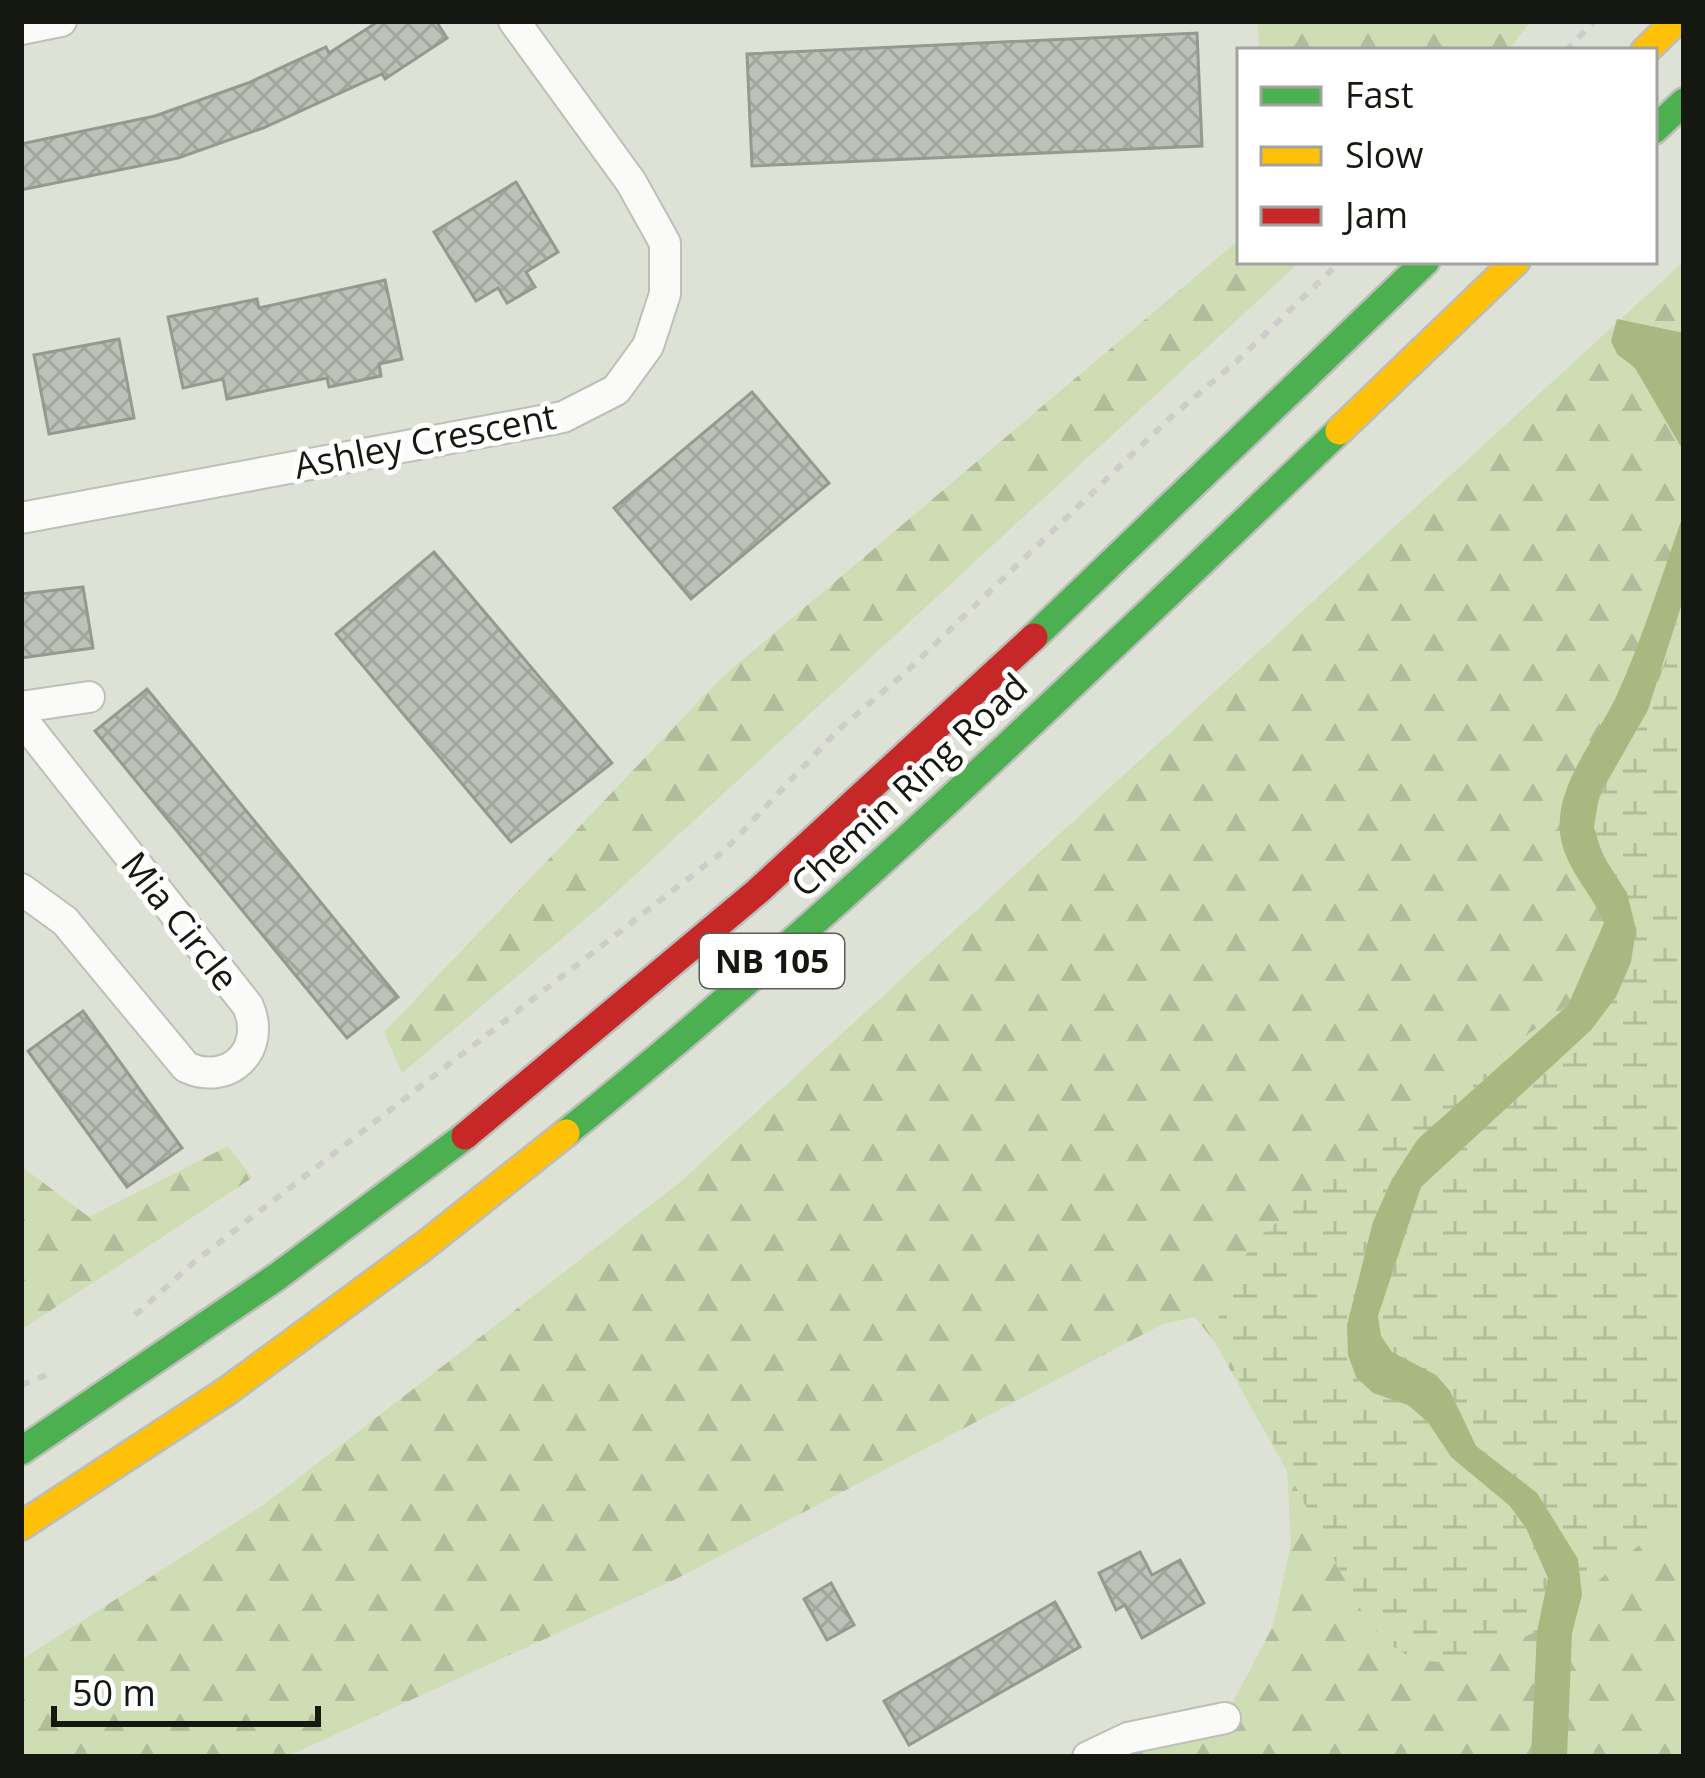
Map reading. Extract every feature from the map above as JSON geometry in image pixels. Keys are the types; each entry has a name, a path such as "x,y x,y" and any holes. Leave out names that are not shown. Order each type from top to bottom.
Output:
{"highway":[{"path":"1648,48 1676,21"},
{"path":"1657,127 1684,102"},
{"name":"Chemin Ring Road","path":"21,1451 201,1332 394,1191 633,999 955,713 1423,264"},
{"name":"Chemin Ring Road","path":"21,1526 108,1473 399,1264 558,1142 727,1001 906,839 1513,264"}],"street":[{"path":"21,29 61,21"},
{"name":"Ashley Crescent","path":"21,518 563,418 616,390 648,346 665,294 665,243 632,182 514,21"},
{"path":"21,707 89,698"},
{"name":"Mia Circle","path":"21,718 248,1006 255,1031 247,1055 226,1072 212,1075 186,1067 65,921 21,889"},
{"path":"1088,1757 1128,1738 1225,1718"}],"path":[{"path":"1569,48 1594,21"},
{"path":"124,1325 193,1263 725,850 837,731 905,673 1338,264"},
{"path":"21,1385 55,1371"}],"green space":[{"path":"1258,21 1531,21 1510,48 1259,48"},
{"path":"1237,242 1237,264 1298,264 608,900 402,1073 384,1032 720,679"},
{"path":"1684,261 1684,1757 1088,1757 1225,1717 1273,1626 1291,1544 1287,1471 1214,1341 1195,1317 1163,1324 676,1579 286,1757 21,1757 21,1660 266,1503 679,1183"},
{"path":"1684,597 1684,1519 1637,1547 1582,1595 1578,1559 1476,1446 1450,1391 1392,1352 1381,1336 1378,1316 1421,1187 1616,997 1632,950 1632,920 1623,889 1598,842 1597,807 1652,699"},
{"path":"1568,1005 1418,1139 1392,1179 1373,1222 1347,1325 1372,1393 1408,1405 1428,1422 1451,1457 1510,1506 1526,1528 1548,1579 1537,1632 1466,1658 1425,1661 1405,1654 1365,1618 1235,1372 1218,1326 1220,1299 1230,1276 1260,1236 1362,1155"},
{"path":"228,1146 252,1178 21,1330 21,1166 89,1217"}],"shaded area":[{"path":"1617,319 1684,333 1684,452 1635,368 1617,354 1611,341"},
{"path":"1684,513 1684,597 1648,710 1599,796 1594,827 1602,854 1627,893 1636,929 1631,962 1616,997 1591,1030 1421,1187 1378,1316 1381,1336 1392,1352 1436,1375 1450,1391 1476,1446 1537,1493 1578,1559 1582,1595 1572,1633 1567,1757 1531,1757 1537,1632 1548,1578 1526,1528 1510,1506 1451,1457 1428,1422 1408,1405 1373,1393 1356,1377 1348,1355 1347,1325 1373,1222 1392,1179 1418,1139 1568,1005 1604,923 1567,857 1560,815 1579,762 1626,675"}],"building":[{"path":"379,21 436,21 447,38 385,79 382,74 263,128 178,158 21,190 21,144 155,116 248,83 326,47 329,53"},
{"path":"1197,33 1202,146 752,166 747,54"},
{"path":"516,182 558,252 526,272 535,287 507,303 498,288 476,301 434,232"},
{"path":"385,280 402,359 379,364 381,376 329,387 327,378 227,399 223,379 183,388 168,317 257,299 259,308"},
{"path":"119,339 134,418 49,434 34,355"},
{"path":"752,392 829,483 691,599 614,508"},
{"path":"434,552 612,763 511,842 336,634"},
{"path":"83,587 93,648 21,658 21,594"},
{"path":"147,689 398,997 347,1038 95,731"},
{"path":"83,1011 182,1148 127,1187 28,1051"},
{"path":"1140,1552 1152,1575 1180,1560 1204,1603 1142,1638 1125,1605 1116,1610 1099,1573"},
{"path":"831,1583 854,1625 827,1640 804,1599"},
{"path":"1055,1602 1080,1647 909,1745 884,1701"}],"traffic: fast":[{"path":"1657,127 1684,102"},
{"path":"1034,637 1423,264"},
{"path":"566,1133 863,878 1339,431"},
{"path":"21,1451 278,1276 465,1136"}],"traffic: slow":[{"path":"1648,48 1676,21"},
{"path":"1339,431 1513,264"},
{"path":"21,1526 227,1391 424,1246 566,1133"}],"traffic: jam":[{"path":"465,1136 758,891 1034,637"}]}
